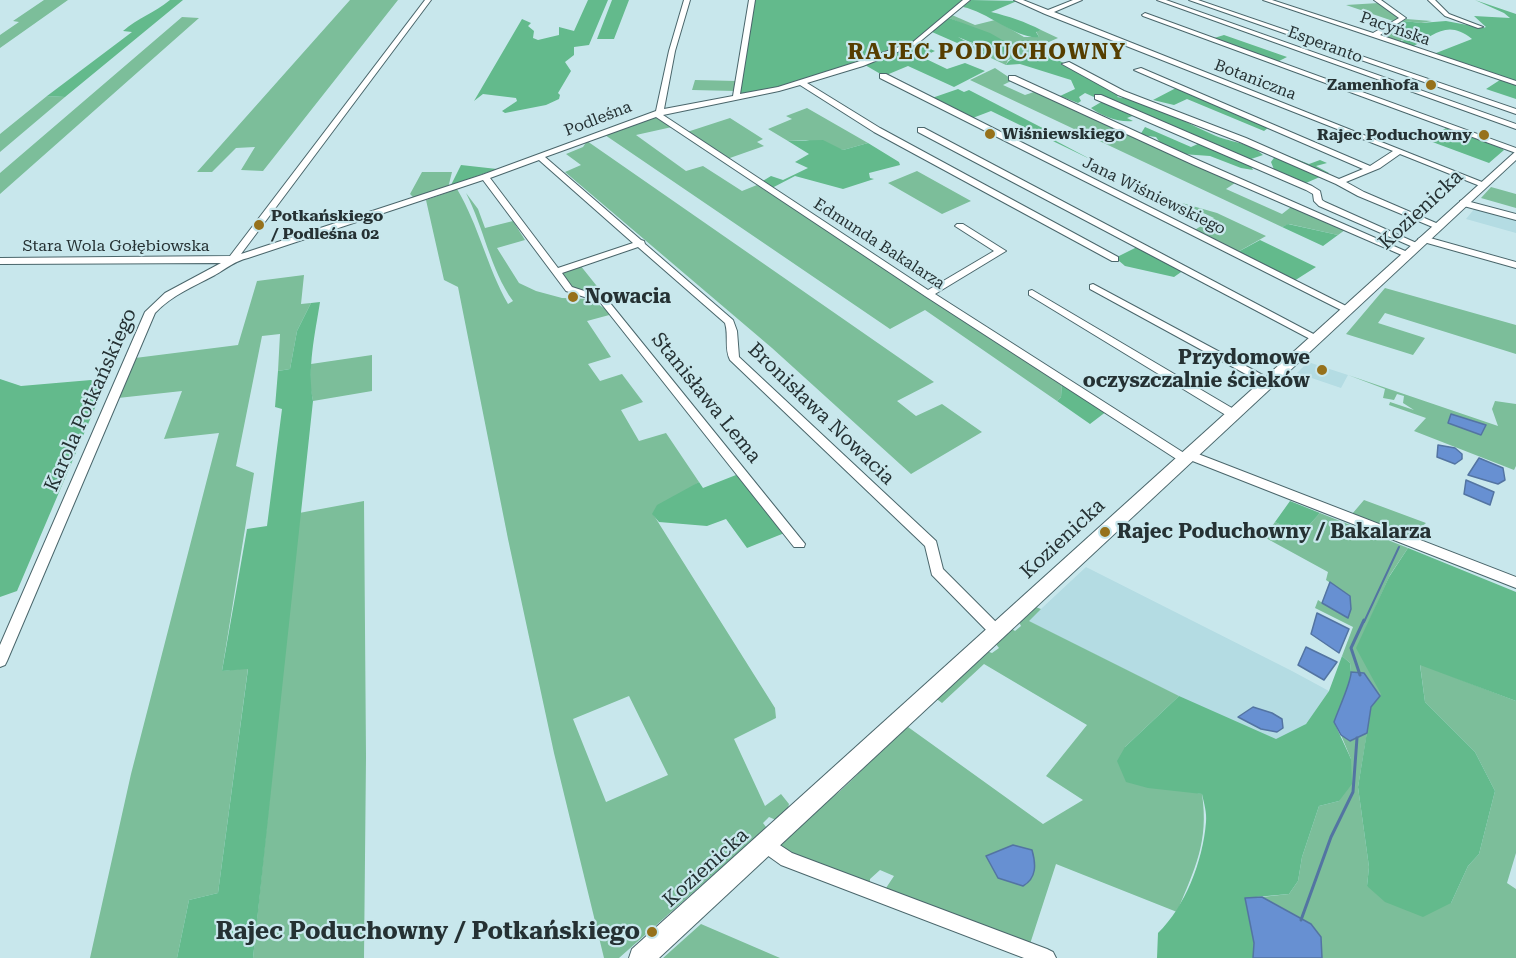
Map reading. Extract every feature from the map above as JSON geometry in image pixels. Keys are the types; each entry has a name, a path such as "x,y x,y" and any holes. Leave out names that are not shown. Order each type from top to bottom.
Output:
{"main road":[{"name":"Kozienicka","path":"641,958 1516,152"}],"street":[{"name":"Karola Potkańskiego","path":"0,661 146,317 171,292 232,259 428,0"},
{"path":"658,113 677,27 687,0"},
{"path":"736,98 752,0"},
{"name":"Podleśna","path":"232,259 485,177 658,113 736,98 860,64 915,43 967,0"},
{"name":"Botaniczna","path":"1017,0 1483,184"},
{"path":"1047,13 1080,0"},
{"name":"Esperanto","path":"1160,0 1516,126"},
{"path":"1192,0 1516,112"},
{"name":"Pacyńska","path":"1266,0 1516,83"},
{"path":"1374,36 1403,18 1377,0"},
{"path":"1431,0 1447,15 1480,27"},
{"path":"1145,15 1516,152"},
{"path":"1066,64 1121,93 1339,182 1361,194 1438,226"},
{"path":"1138,70 1368,168"},
{"name":"Jana Wiśniewskiego","path":"883,76 1347,309"},
{"path":"1012,78 1197,163 1416,246 1516,266"},
{"path":"801,82 877,130 1115,260"},
{"path":"1098,97 1309,188 1317,192 1318,201 1322,204 1416,246"},
{"name":"Edmunda Bakalarza","path":"658,113 680,130 928,294 1187,457 1516,583"},
{"path":"921,130 1316,338"},
{"path":"1339,182 1386,161 1398,152"},
{"name":"Bronisława Nowacia","path":"540,157 729,322 734,328 731,347 734,358 931,544 937,572 996,632"},
{"name":"Stanisława Lema","path":"485,177 569,289 603,300 799,544"},
{"path":"1463,203 1516,217"},
{"path":"928,294 1001,251 960,226"},
{"path":"555,272 641,243"},
{"name":"Stara Wola Gołębiowska","path":"0,261 232,259"},
{"path":"1093,287 1268,382"},
{"path":"1032,293 1233,414"},
{"path":"766,844 788,859 1047,958"}],"shaded area":[{"path":"1475,208 1516,219 1516,233 1466,219"},
{"path":"1308,362 1348,375 1341,388 1297,373"},
{"path":"1086,567 1329,691 1306,724 1283,748 1028,621"}],"green space":[{"path":"44,0 68,0 0,48 0,35 19,22 13,21"},
{"path":"170,0 183,0 65,97 47,96 132,32 123,31 129,26"},
{"path":"350,0 398,0 263,171 241,170 255,147 236,148 212,172 197,172"},
{"path":"588,0 608,0 589,45 574,47 574,55 565,62 571,71 558,93 559,99 546,105 505,113 502,111 517,101 516,98 483,94 474,101 522,19 531,23 528,26 534,31 533,38 538,40 559,35 559,27 574,31"},
{"path":"612,0 629,0 614,39 597,39"},
{"path":"754,0 964,0 929,31 906,46 775,88 739,95"},
{"path":"971,0 1017,1 991,12 1041,30 1036,32 1039,37 1022,34 963,7"},
{"path":"1475,0 1516,14 1516,99 1486,89 1503,78 1431,55 1472,39 1463,33 1455,30 1441,31 1410,48 1401,41 1416,37 1396,28 1404,21 1421,23 1446,21 1483,28 1486,27 1474,16 1510,18"},
{"path":"1379,3 1399,16 1399,19 1393,21 1346,5"},
{"path":"952,15 975,25 995,20 1024,37 1039,37 1036,31 1041,30 1058,38 1033,49 1025,56 1008,60 1006,65 980,53 984,52 958,38 997,53 1018,47 949,18"},
{"path":"182,17 199,18 0,194 0,173"},
{"path":"949,18 990,33 1018,49 997,53 958,37 984,52 980,53 932,32"},
{"path":"1406,19 1432,21 1421,23 1404,21 1417,37 1401,40 1404,46 1377,37"},
{"path":"1224,35 1287,57 1275,63 1211,39"},
{"path":"916,43 935,51 922,57 947,69 965,63 985,71 954,87 908,66 884,76 865,65"},
{"path":"1033,49 1064,63 1084,77 1095,80 1120,94 1117,97 1143,103 1216,136 1241,143 1263,155 1248,160 1253,170 1241,168 1210,156 1182,154 1161,144 1156,137 1140,135 1145,127 1191,147 1200,143 1135,115 1127,118 1133,121 1117,120 1105,116 1091,108 1103,101 1085,93 1079,97 1081,101 1078,103 1060,96 1075,89 1071,80 1020,64 1006,65 1012,59"},
{"path":"995,68 1013,80 1003,85 1025,95 1037,91 1238,181 1226,189 1282,214 1291,207 1345,230 1338,235 1289,224 1282,227 970,80"},
{"path":"695,80 737,81 735,91 692,90"},
{"path":"1176,88 1268,128 1264,131 1187,99 1174,105 1153,100"},
{"path":"958,89 964,92 969,90 1058,136 1056,141 1094,161 991,111 970,119 929,99"},
{"path":"47,96 65,97 0,152 0,134"},
{"path":"807,108 868,143 843,150 806,140 788,141 768,129 792,119 786,116"},
{"path":"656,116 672,127 636,135 686,171 703,166 742,191 757,185 1062,383 1061,397 1057,401 925,310 890,329 605,135"},
{"path":"730,118 763,139 757,142 764,146 727,159 687,132"},
{"path":"1446,128 1504,150 1489,163 1427,140"},
{"path":"823,140 843,150 868,143 899,162 900,165 869,173 870,178 874,179 843,189 795,176 770,189 761,182 771,176 783,180 808,168 795,162 809,154 788,141"},
{"path":"587,141 934,382 897,401 916,416 942,404 982,432 911,474 772,348 565,172 581,165 566,154 583,147"},
{"path":"1263,146 1309,164 1320,160 1327,163 1316,166 1329,173 1306,183 1275,172 1271,162 1276,155"},
{"path":"461,165 497,169 451,185"},
{"path":"917,171 971,201 942,214 888,183"},
{"path":"422,172 452,172 448,188 415,199 410,194"},
{"path":"1491,187 1516,194 1516,208 1481,198"},
{"path":"457,189 508,304 513,301 498,276 466,193 478,209 485,228 513,221 525,240 497,248 519,283 536,291 562,298 590,299 613,314 587,321 611,357 588,364 600,381 622,374 643,402 621,410 639,441 666,433 699,482 653,514 775,708 776,718 734,739 765,806 781,794 789,804 788,808 776,820 769,817 763,823 766,827 758,835 619,958 604,958 554,753 508,539 458,287 444,280 426,200","holes":["629,696 668,775 606,802 573,719"]},
{"path":"1182,203 1217,213 1266,236 1236,253 1193,231 1214,218"},
{"path":"1288,224 1338,235 1323,246 1282,227"},
{"path":"1260,240 1316,267 1294,281 1236,253"},
{"path":"1139,246 1184,270 1174,277 1125,266 1118,260 1119,256"},
{"path":"580,265 600,290 590,292 571,287 561,274"},
{"path":"304,275 301,304 311,303 297,331 290,369 278,371 280,334 262,336 236,466 254,473 222,671 248,668 218,893 189,900 177,958 90,958 131,774 219,433 164,439 182,391 118,398 135,358 238,345 257,281"},
{"path":"1385,288 1516,325 1516,354 1385,313 1378,323 1425,338 1413,355 1346,334"},
{"path":"320,302 311,364 313,401 253,958 177,958 189,900 218,893 248,669 222,671 247,529 267,526 282,409 275,407 278,371 290,369 297,331 311,303"},
{"path":"372,355 372,391 313,401 310,385 311,364"},
{"path":"1348,375 1498,426 1492,409 1495,401 1516,404 1516,466 1514,470 1414,431 1426,418 1389,405 1390,402 1414,410 1403,403 1404,396 1397,394 1394,400 1383,398 1385,389"},
{"path":"0,379 21,386 91,380 103,389 17,591 0,597"},
{"path":"1062,383 1107,411 1090,424 1057,401 1061,397"},
{"path":"736,475 787,532 747,548 726,519 707,526 659,522 652,514 657,505 699,482 703,488"},
{"path":"1364,500 1426,523 1410,538 1352,514"},
{"path":"364,501 366,757 364,958 253,958 299,513"},
{"path":"1290,501 1320,513 1301,534 1275,522"},
{"path":"1320,513 1408,548 1390,575 1357,648 1382,694 1380,696 1364,673 1351,672 1350,663 1342,656 1353,627 1315,608 1318,600 1330,608 1350,596 1326,580 1328,572 1264,537 1275,522 1301,534"},
{"path":"1408,548 1516,592 1516,701 1420,665 1425,702 1475,752 1495,791 1479,854 1468,866 1451,903 1423,917 1385,902 1367,886 1369,867 1358,787 1371,707 1381,694 1356,648 1389,577"},
{"path":"1033,606 1041,609 1029,621 1179,696 1125,747 1182,790 1202,794 1204,826 1202,841 1195,868 1177,912 1056,864 1030,944 886,888 894,876 880,870 870,879 870,883 781,849 778,841 840,791 908,727 1043,824 1083,800 1046,776 1087,725 984,664 942,703 934,697 984,650 992,653 999,648 995,643 1009,627 1015,631 1021,626 1019,622"},
{"path":"1342,656 1350,663 1352,681 1334,722 1351,759 1352,784 1339,801 1319,806 1302,857 1298,881 1289,894 1245,898 1254,943 1253,958 1157,958 1158,933 1184,897 1197,867 1204,837 1206,812 1202,794 1148,788 1126,782 1117,761 1125,747 1179,696 1276,739 1306,724 1329,691"},
{"path":"1420,664 1516,701 1516,853 1507,883 1516,889 1516,958 1322,958 1321,937 1311,924 1262,897 1289,894 1298,881 1302,857 1319,806 1339,801 1351,759 1341,735 1351,741 1367,733 1358,787 1369,867 1367,886 1451,903 1468,866 1479,854 1495,791 1475,752 1425,702"},
{"path":"701,924 780,958 663,958"}],"water":[{"path":"1451,414 1486,425 1481,435 1448,423"},
{"path":"1438,445 1455,448 1462,454 1462,459 1455,464 1437,457"},
{"path":"1479,458 1503,468 1505,480 1498,484 1468,475"},
{"path":"1466,480 1494,492 1490,505 1464,494"},
{"path":"1330,582 1350,596 1351,609 1348,618 1322,603"},
{"path":"1317,613 1349,629 1339,653 1311,634"},
{"path":"1306,647 1337,662 1324,680 1298,665"},
{"path":"1351,672 1364,673 1380,696 1371,707 1367,733 1350,741 1341,735 1334,722"},
{"path":"1253,707 1282,719 1283,728 1277,732 1261,729 1238,717"},
{"path":"1013,845 1032,850 1035,865 1033,875 1023,886 998,878 986,856"},
{"path":"1262,897 1311,924 1321,937 1322,958 1253,958 1254,943 1245,898"}],"waterway":[{"path":"1364,622 1399,547"},
{"path":"1360,675 1351,648 1364,620"},
{"path":"1301,920 1331,837 1353,792 1357,738"}],"place":[{"name":"Zamenhofa","path":"1431,85"},
{"name":"Wiśniewskiego","path":"990,134"},
{"name":"Rajec Poduchowny","path":"1484,135"},
{"name":"Potkańskiego / Podleśna 02","path":"259,225"},
{"name":"Nowacia","path":"573,297"},
{"name":"Przydomowe oczyszczalnie ścieków","path":"1322,370"},
{"name":"Rajec Poduchowny / Bakalarza","path":"1105,532"},
{"name":"Rajec Poduchowny / Potkańskiego","path":"652,932"}],"district":[{"name":"RAJEC PODUCHOWNY","path":"987,53"}]}
